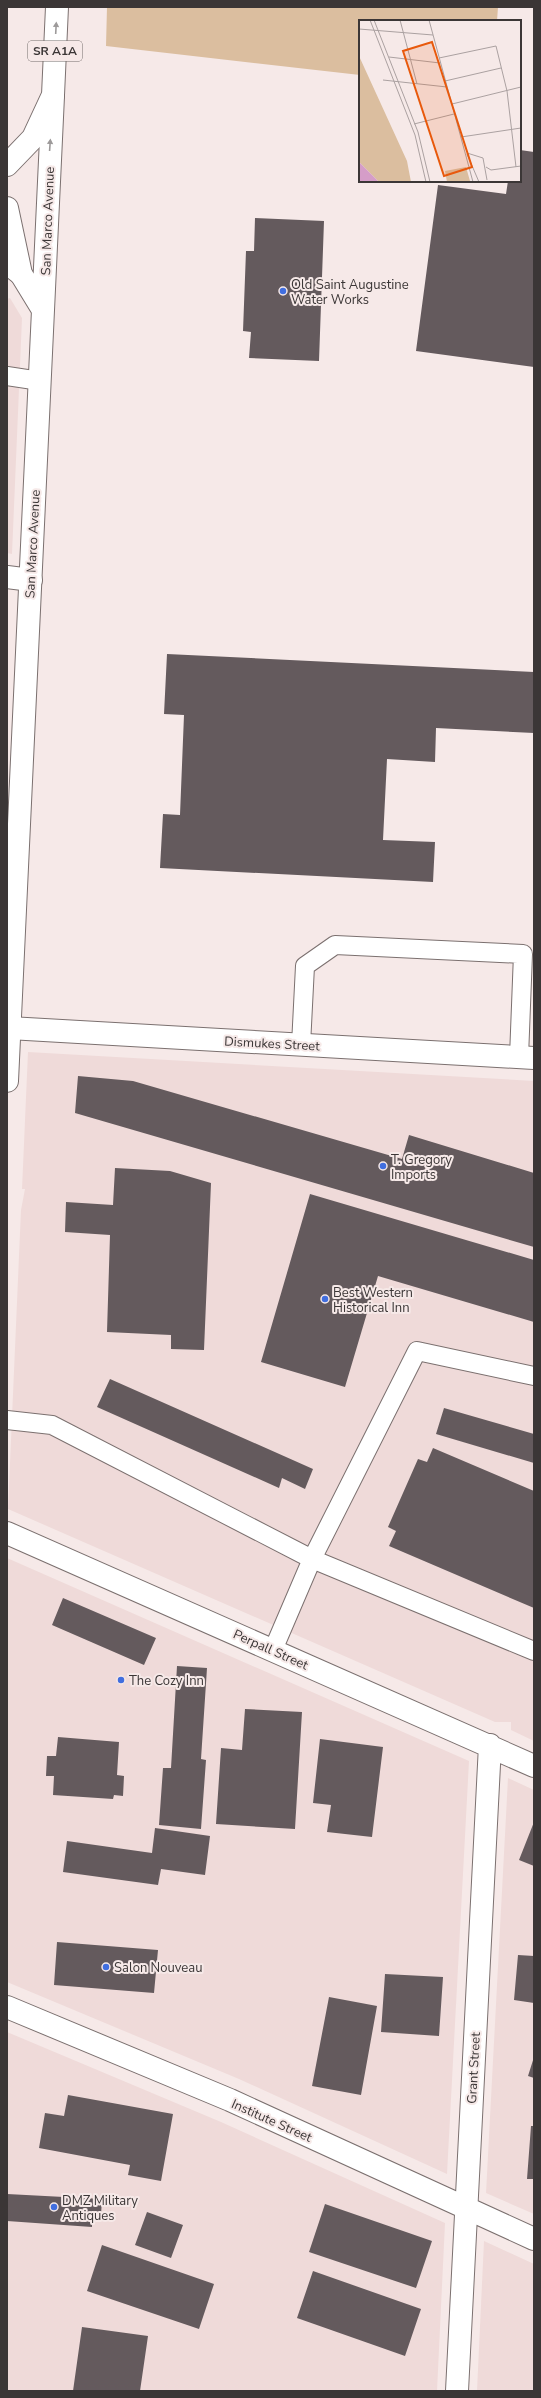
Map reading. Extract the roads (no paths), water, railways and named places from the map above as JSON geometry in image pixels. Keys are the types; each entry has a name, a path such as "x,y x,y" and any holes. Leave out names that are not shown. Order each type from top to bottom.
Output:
{"street":[{"name":"San Marco Avenue","path":"7,1081 12,865 31,580 57,7"},
{"path":"7,165 33,138 53,95"},
{"path":"7,208 14,268 43,310"},
{"path":"7,577 31,580"},
{"name":"Dismukes Street","path":"9,1028 526,1058"},
{"name":"Perpall Street","path":"7,1533 490,1745 534,1766"},
{"name":"Grant Street","path":"457,2391 465,2208 490,1745"},
{"name":"Institute Street","path":"7,2007 230,2100 534,2239"}],"lane":[{"path":"7,376 40,381"},
{"path":"301,1045 305,966 335,945 524,954 526,1058"},
{"path":"273,1650 312,1560 417,1352 534,1376"},
{"path":"7,1420 52,1425 312,1560 534,1651"}],"place":[{"name":"Old Saint Augustine Water Works","path":"283,291"},
{"name":"T. Gregory Imports","path":"383,1166"},
{"name":"Best Western Historical Inn","path":"325,1299"},
{"name":"The Cozy Inn","path":"121,1680"},
{"name":"Salon Nouveau","path":"106,1967"},
{"name":"DMZ Military Antiques","path":"54,2207"}]}
